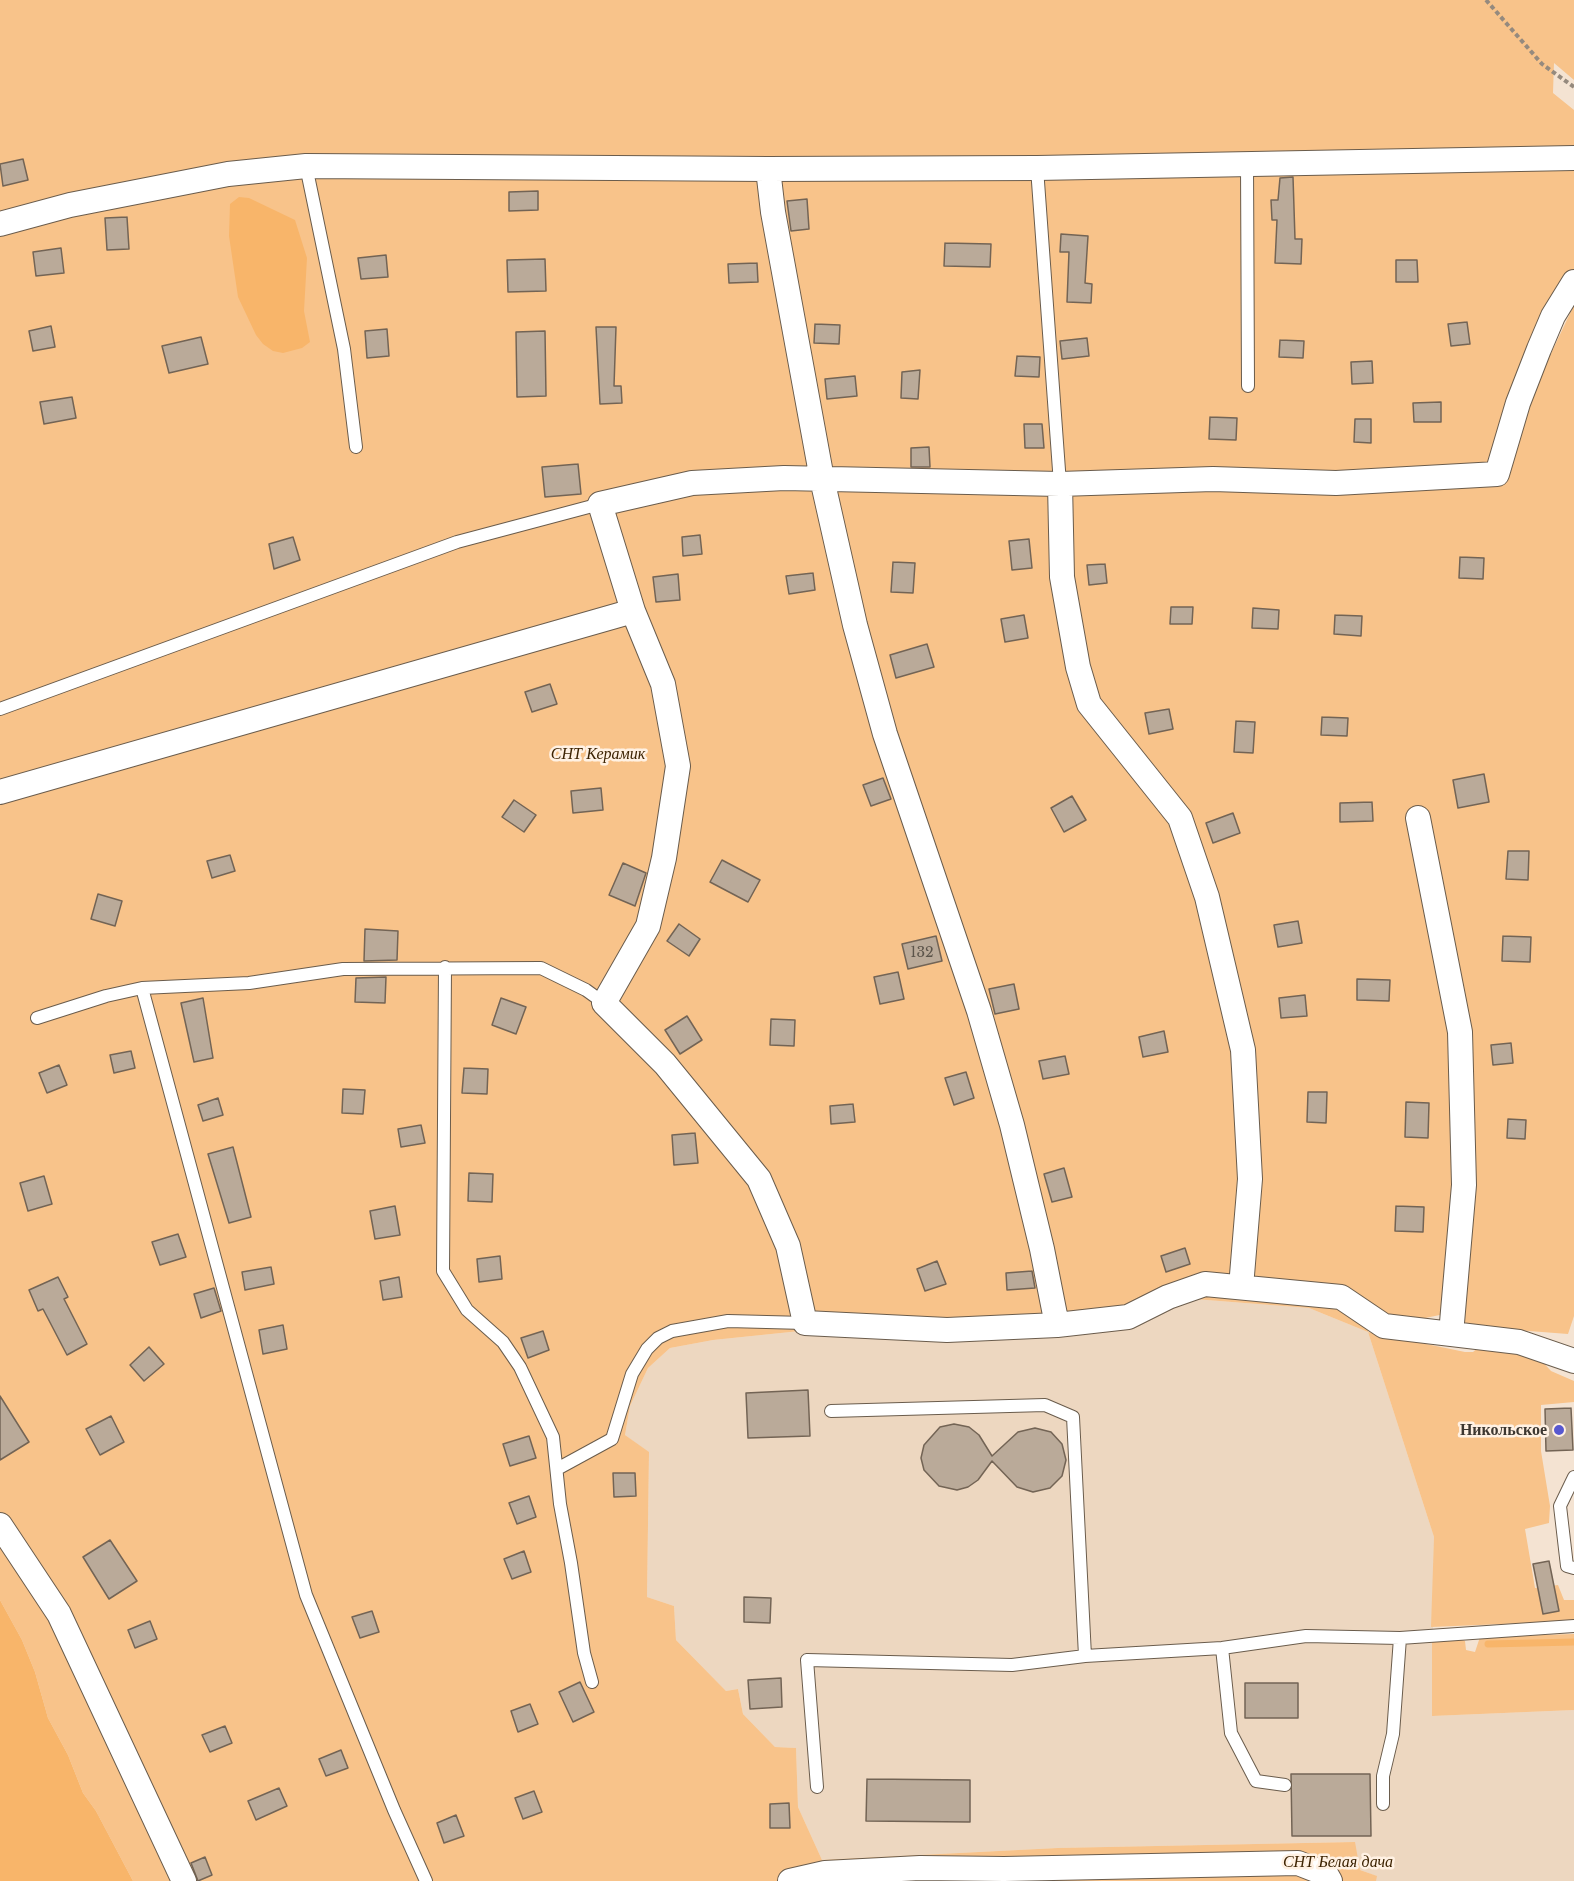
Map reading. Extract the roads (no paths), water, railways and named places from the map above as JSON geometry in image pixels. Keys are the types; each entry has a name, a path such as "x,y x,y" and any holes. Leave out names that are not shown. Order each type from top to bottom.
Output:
{"street":[{"path":"0,224 70,205 217,176 306,166 1037,168 1574,158"},
{"path":"768,169 773,212 822,479 844,579 885,734 979,1011 1012,1125 1058,1325"},
{"path":"1574,282 1553,316 1539,350 1518,403 1497,474 1336,483 1213,479 1060,484 784,478 692,483 600,504 633,611 663,684 678,766 664,858 648,926 604,1003 665,1064 759,1179 788,1246 805,1323 947,1330 1058,1325 1128,1317 1168,1297 1205,1284 1341,1297 1384,1326 1519,1342 1574,1361"},
{"path":"1060,484 1062,577 1078,667 1089,704 1180,818 1207,897 1243,1050 1250,1179 1241,1287"},
{"path":"0,792 633,611"},
{"path":"1418,818 1460,1032 1464,1185 1451,1334"},
{"path":"0,1525 59,1614 184,1881"},
{"path":"790,1881 825,1873 920,1868 1004,1869 1298,1863 1326,1874 1330,1881"},
{"path":"1004,1869 1032,1881"}],"lane":[{"path":"1247,164 1248,386"},
{"path":"306,166 344,349 357,447"},
{"path":"1037,168 1060,484"},
{"path":"0,709 456,542 600,504"},
{"path":"445,967 443,1271 467,1310 503,1342 520,1367 553,1437 560,1504 572,1563 584,1653 592,1682"},
{"path":"37,1018 106,996 142,988 249,983 343,969 541,968 586,990 604,1003"},
{"path":"142,988 306,1595 394,1810 426,1881"},
{"path":"557,1469 612,1440 632,1374 647,1349 658,1338 672,1331 728,1321 805,1323"},
{"path":"831,1411 1045,1405 1073,1417 1085,1656"},
{"path":"1574,1477 1560,1506 1567,1566 1574,1568"},
{"path":"817,1788 807,1660 1012,1665 1085,1656 1222,1648 1306,1635 1400,1638 1574,1626"},
{"path":"1383,1804 1383,1776 1393,1734 1400,1638"},
{"path":"1222,1648 1231,1733 1256,1781 1285,1785"}],"waterway":[{"path":"1488,1644 1574,1642"}],"place":[{"name":"Никольское","path":"1559,1430"}],"park label":[{"name":"СНТ Керамик","path":"598,754"},
{"name":"СНТ Белая дача","path":"1338,1862"}]}
